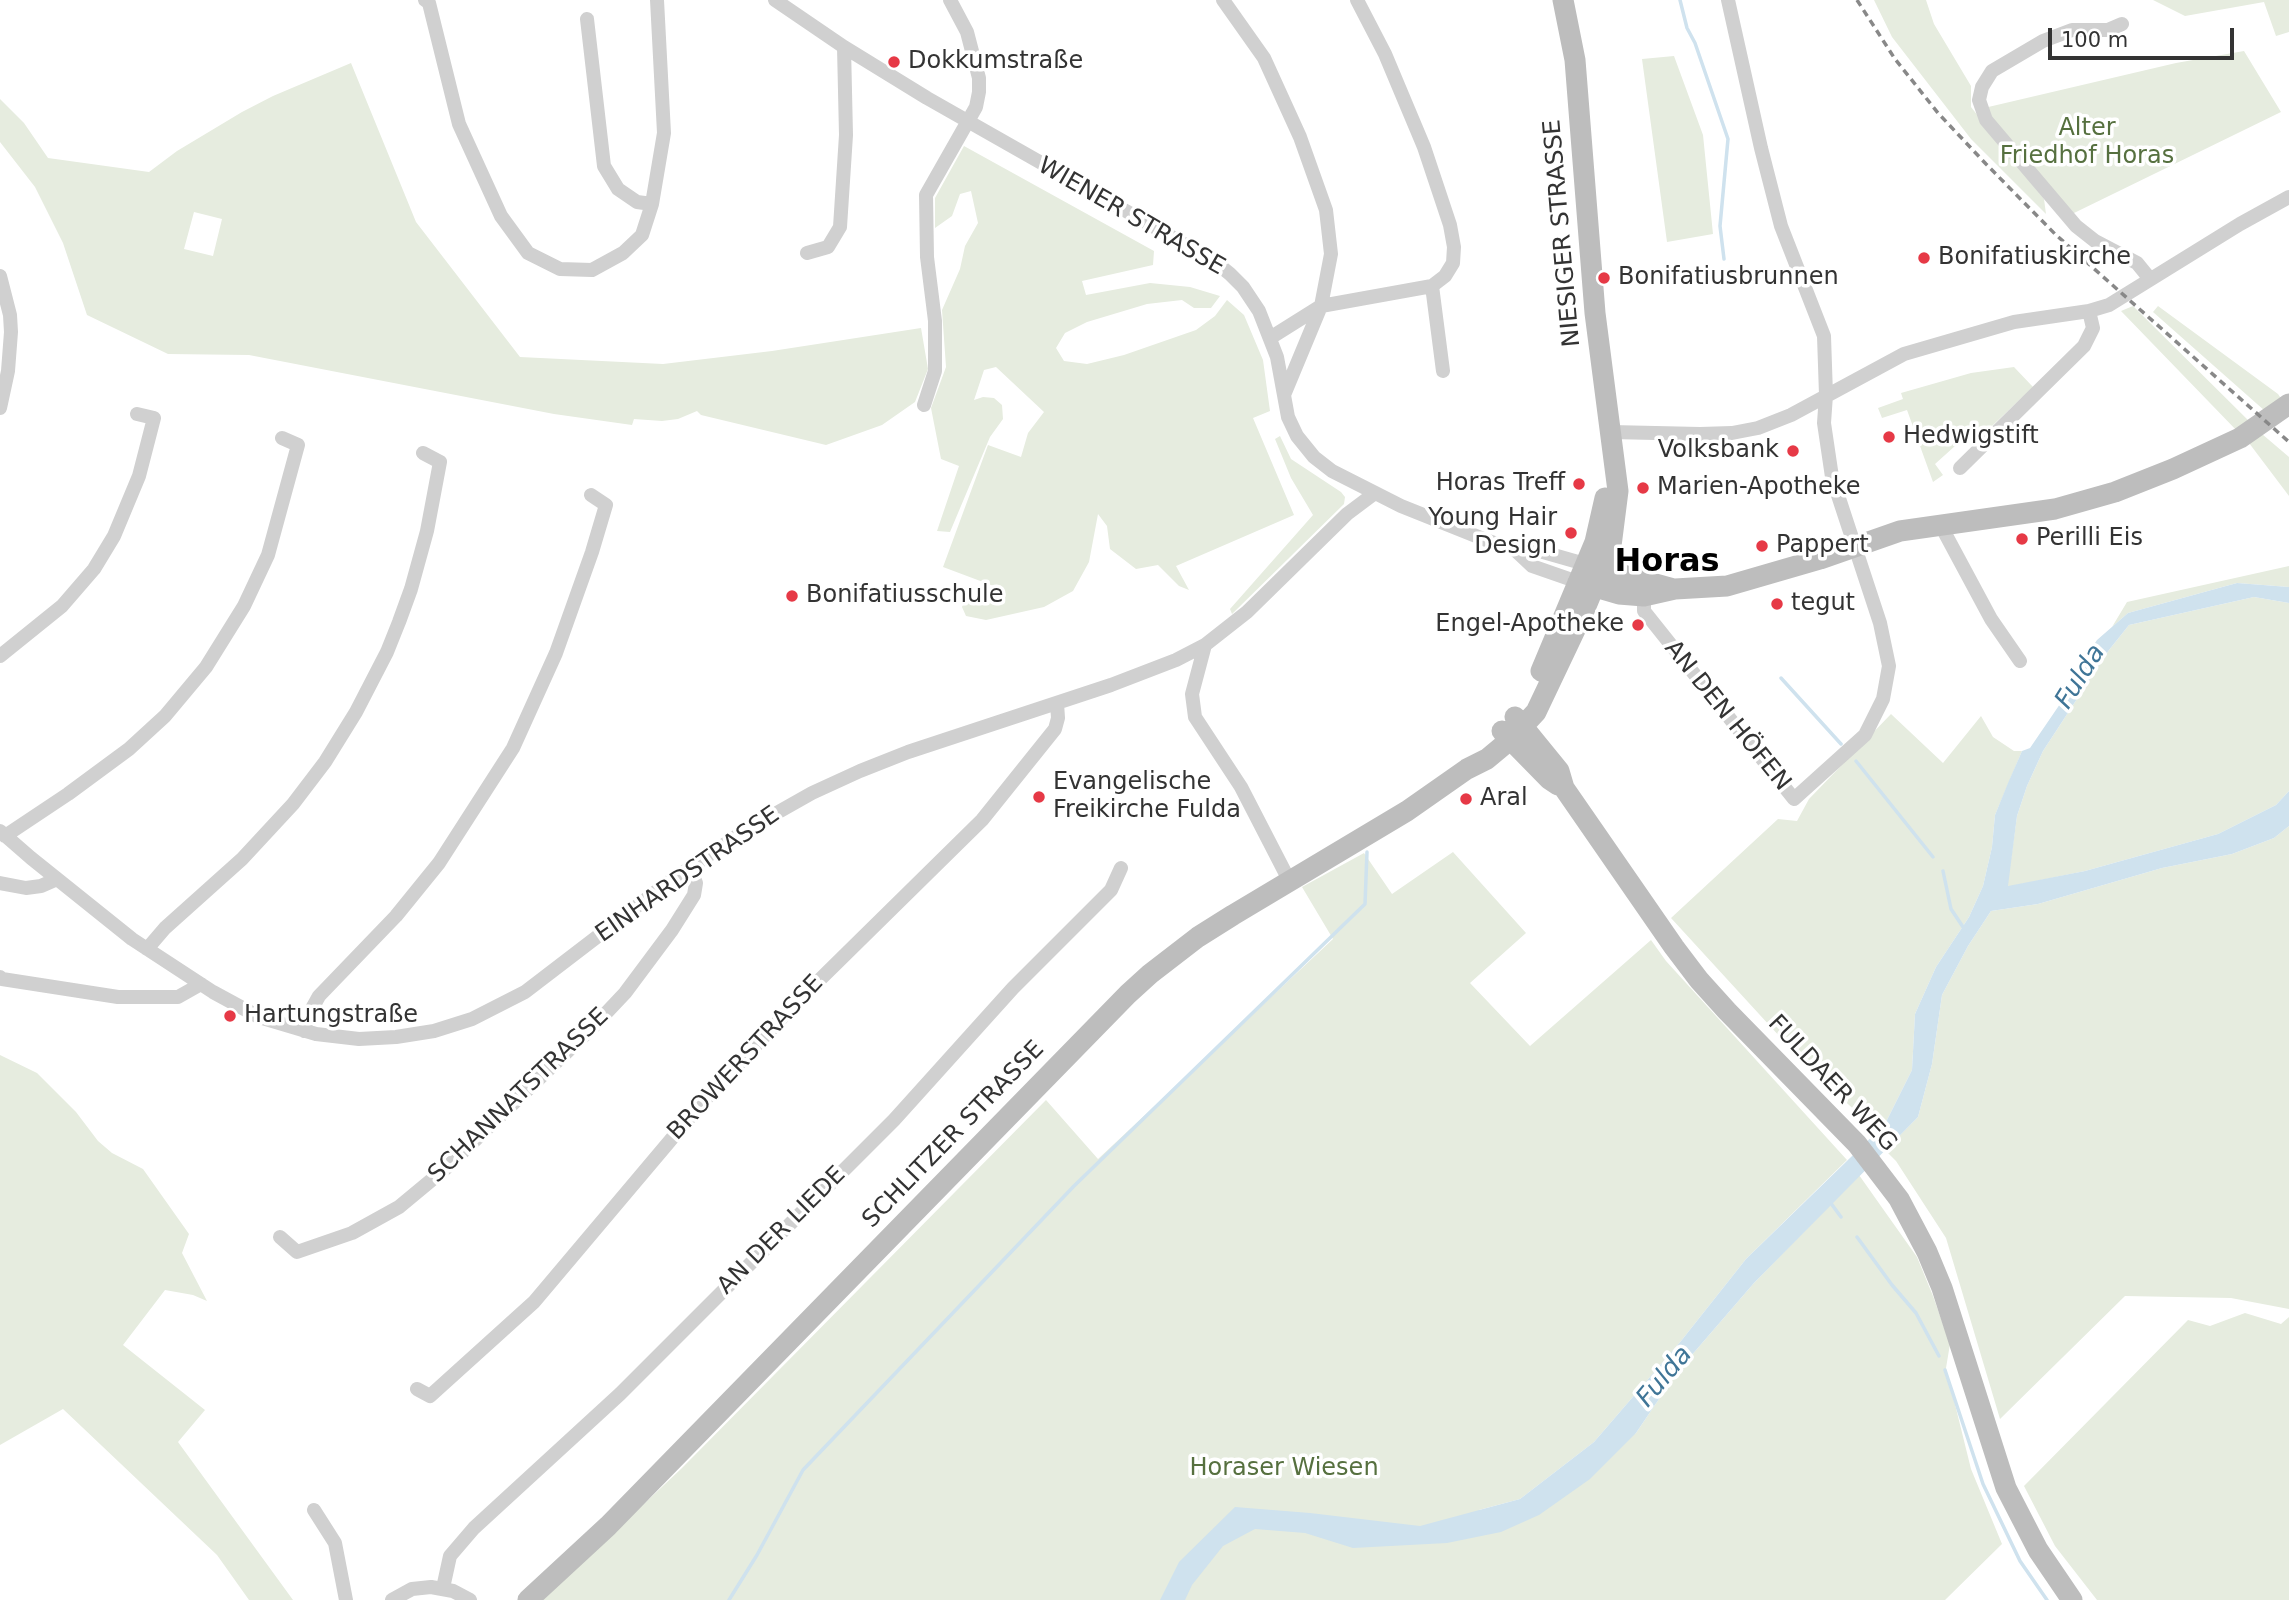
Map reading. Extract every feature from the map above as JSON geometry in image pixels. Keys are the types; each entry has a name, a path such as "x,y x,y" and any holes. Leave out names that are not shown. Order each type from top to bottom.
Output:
{"main road":[{"name":"NIESIGER STRASSE","path":"1563,0 1575,60 1595,313 1618,491 1613,537 1590,575"},
{"path":"1590,575 1619,594 1644,596 1675,589 1727,586 1900,531 2024,515 2066,506 2115,492 2173,470 2240,438 2284,404"},
{"path":"1590,575 1675,589"},
{"name":"SCHLITZER STRASSE","path":"528,1600 608,1527 1128,994 1198,937 1407,811 1467,769 1484,747 1539,707 1590,575"},
{"name":"FULDAER WEG","path":"1513,728 1549,779 1564,788 1699,979 1857,1144 1899,1199 1927,1252 1942,1288 2006,1488 2038,1550 2072,1600"}],"street":[{"path":"425,0 429,3 458,124 502,216 528,253 560,269 592,270 623,253 642,235 652,204 664,133 657,0"},
{"name":"WIENER STRASSE","path":"775,0 844,47 967,122 1214,261 1243,287 1259,311 1277,357 1289,417 1297,436 1314,457 1332,471 1436,521 1515,550 1532,566 1590,575"},
{"path":"923,405 935,371 935,321 927,257 926,195 976,107 979,78 967,32 950,0"},
{"path":"1223,0 1264,58 1300,137 1326,210 1331,254 1321,306 1284,396"},
{"path":"1270,338 1321,306 1432,286 1445,276 1453,263 1454,247 1450,225 1424,147 1385,54 1357,0"},
{"path":"1728,0 1760,148 1781,226 1824,336 1824,423 1832,477 1854,547"},
{"path":"587,19 604,166 618,189 636,202 652,204"},
{"path":"2122,24 2108,30 2072,30 2043,41 1992,71 1982,87 1979,100 1986,120 2076,226 2095,241 2137,263 2150,279"},
{"path":"807,253 828,247 840,227 846,135 844,47"},
{"path":"1611,432 1732,433 1758,428 1791,415 1904,354 2014,322 2089,311 2118,300 2289,197"},
{"path":"0,276 10,315 12,341 0,408"},
{"path":"1432,286 1443,371"},
{"path":"1960,468 2084,346 2093,328 2089,311"},
{"path":"0,656 62,606 94,569 114,536 139,476 154,418 137,414"},
{"path":"3,834 68,794 129,749 165,716 206,667 255,585 278,525 299,445 282,438"},
{"path":"147,950 166,928 242,859 293,804 325,762 356,712 382,663 399,621 427,531 440,462 423,453"},
{"name":"EINHARDSTRASSE","path":"3,834 147,950 259,1017 329,1036 378,1039 415,1035 472,1019 533,987 666,884 766,818 835,782 908,752 1136,676 1205,645 1247,612 1347,514 1375,493"},
{"path":"304,1031 318,996 396,916 439,863 513,748 556,653 592,552 606,505 591,495"},
{"path":"1940,524 1991,619 2020,661"},
{"name":"AN DEN HÖFEN","path":"1644,596 1644,611 1794,799 1865,735 1883,699 1889,666 1882,634 1854,547"},
{"path":"1205,645 1192,694 1195,717 1241,787 1290,882"},
{"name":"BROWERSTRASSE","path":"417,1389 430,1396 534,1302 701,1104 826,972 982,820 1055,729 1058,718 1057,703"},
{"name":"AN DER LIEDE","path":"443,1588 450,1556 474,1528 620,1394 894,1120 1013,988 1111,890 1121,868"},
{"name":"SCHANNATSTRASSE","path":"281,1237 297,1252 352,1233 399,1207 438,1175 625,993 691,901 696,883 690,869"},
{"path":"0,883 26,888 41,886 57,879"},
{"path":"0,977 118,996 178,997 201,984"},
{"path":"314,1510 335,1544 346,1600"},
{"path":"392,1600 421,1587 443,1588 470,1600"}],"green space":[{"path":"1874,0 1926,0 1934,24 1971,86 1971,107 2044,199 2046,214 1971,139 1892,37"},
{"path":"2153,0 2289,0 2289,32 2276,36 2264,2 2185,16"},
{"name":"Alter Friedhof Horas","path":"2244,51 2281,112 2072,214 1984,108 2176,63"},
{"path":"1674,56 1703,135 1713,234 1667,242 1642,59"},
{"path":"351,63 416,222 520,357 663,364 772,351 921,328 928,369 915,402 882,425 826,445 701,415 697,411 678,419 634,419 632,425 554,414 249,355 168,354 87,315 63,243 35,187 0,142 0,99 24,123 48,158 149,172 177,151 273,96","holes":["194,212 222,219 213,256 184,249"]},
{"path":"964,146 1154,251 1153,265 1082,281 1086,295 1150,283 1190,287 1220,296 1211,308 1194,308 1182,300 1147,304 1087,322 1065,333 1056,348 1064,361 1087,364 1124,355 1196,330 1215,316 1227,300 1244,315 1263,360 1270,411 1253,418 1294,515 1176,566 1189,590 1179,586 1158,565 1136,569 1110,549 1107,526 1098,514 1089,562 1073,591 1044,607 986,620 966,616 962,607 967,595 999,588 943,567 988,445 1021,457 1028,433 1044,412 996,367 984,370 974,400 994,398 1002,405 1003,419 990,437 950,532 937,531 959,466 941,459 931,408 946,367 942,310 960,269 965,246 978,223 971,191 960,194 952,216 935,228 935,198"},
{"path":"2133,306 2252,424 2239,433 2121,311"},
{"path":"2158,306 2278,394 2282,400 2265,411 2153,312"},
{"path":"2014,367 2033,387 1971,446 1965,437 1935,464 1943,475 1933,482 1907,410 1882,418 1878,408 1903,399 1901,393 1971,373"},
{"path":"2262,434 2289,457 2289,496 2249,443"},
{"path":"1280,436 1291,459 1341,492 1345,497 1344,504 1232,614 1230,609 1313,515 1291,478 1275,439"},
{"path":"2289,566 2289,587 2237,583 2128,613 2112,627 2127,602"},
{"path":"2254,597 2289,603 2289,791 2276,805 2218,834 2085,871 2007,887 2017,816 2043,751 2109,650 2129,625"},
{"path":"1891,714 1943,763 1981,716 1993,737 2014,751 2022,751 1995,815 1992,847 1983,886 1969,917 1936,967 1915,1014 1912,1070 1885,1124 1874,1135 1864,1119 1803,1062 1671,918 1778,819 1797,821 1809,799"},
{"path":"2289,826 2289,1309 2231,1298 2125,1296 2000,1419 1946,1238 1896,1161 1885,1150 1918,1117 1932,1064 1942,995 1968,946 1991,911 2038,904 2162,868 2232,854 2274,838"},
{"name":"Horaser Wiesen","path":"1453,852 1526,933 1470,983 1530,1046 1651,940 1666,961 1847,1160 1746,1259 1681,1341 1594,1442 1520,1499 1479,1510 1501,1522 1636,1433 1678,1371 1754,1283 1859,1175 1917,1257 1933,1296 1950,1344 1946,1368 1971,1469 2002,1544 1945,1600 542,1600 682,1468 1046,1100 1098,1159 1333,939 1302,887 1364,853 1392,894"},
{"path":"0,1055 37,1073 76,1112 98,1141 112,1153 143,1169 189,1234 182,1253 207,1301 193,1295 165,1290 123,1345 205,1410 178,1442 293,1600 249,1600 217,1555 63,1409 0,1445"},
{"path":"2245,1313 2281,1324 2289,1317 2289,1600 2097,1600 2055,1546 2024,1486 2188,1320 2210,1326"}],"water":[{"name":"Fulda","path":"2237,583 2289,587 2289,603 2254,597 2129,625 2109,650 2043,751 2027,786 2017,816 2008,886 2085,871 2218,834 2276,805 2289,791 2289,826 2274,838 2232,854 2162,868 2038,904 1991,911 1968,946 1942,995 1932,1064 1918,1117 1754,1283 1678,1371 1636,1433 1590,1479 1539,1515 1501,1532 1447,1543 1353,1548 1305,1533 1255,1529 1223,1546 1192,1585 1185,1600 1160,1600 1179,1562 1235,1507 1420,1526 1520,1499 1594,1442 1681,1341 1746,1259 1885,1124 1912,1070 1915,1014 1936,967 1969,917 1983,886 1992,847 1995,815 2022,751 2030,748 2075,682 2071,679 2097,640 2128,613"}],"waterway":[{"path":"1680,0 1687,28 1695,43 1728,139 1720,226 1724,259"},
{"path":"1781,678 1841,744"},
{"path":"1856,761 1933,857"},
{"path":"729,1600 803,1470 1074,1186 1365,904 1367,852"},
{"path":"1943,871 1951,909 1965,930"},
{"path":"1830,1202 1841,1217"},
{"path":"1857,1237 1916,1313 1939,1356"},
{"path":"1945,1370 1983,1484 2020,1561 2047,1600"}],"railway":[{"path":"1857,0 1895,59 1938,113 1986,164 2055,234 2289,442"}],"place":[{"name":"Dokkumstraße","path":"894,62"},
{"name":"Bonifatiuskirche","path":"1924,258"},
{"name":"Bonifatiusbrunnen","path":"1604,278"},
{"name":"Hedwigstift","path":"1889,437"},
{"name":"Volksbank","path":"1793,451"},
{"name":"Horas Treff","path":"1579,484"},
{"name":"Marien-Apotheke","path":"1643,488"},
{"name":"Young Hair Design","path":"1571,533"},
{"name":"Perilli Eis","path":"2022,539"},
{"name":"Pappert","path":"1762,546"},
{"name":"Bonifatiusschule","path":"792,596"},
{"name":"tegut","path":"1777,604"},
{"name":"Engel-Apotheke","path":"1638,625"},
{"name":"Evangelische Freikirche Fulda","path":"1039,797"},
{"name":"Aral","path":"1466,799"},
{"name":"Hartungstraße","path":"230,1016"}],"district":[{"name":"Horas","path":"1667,563"}]}
